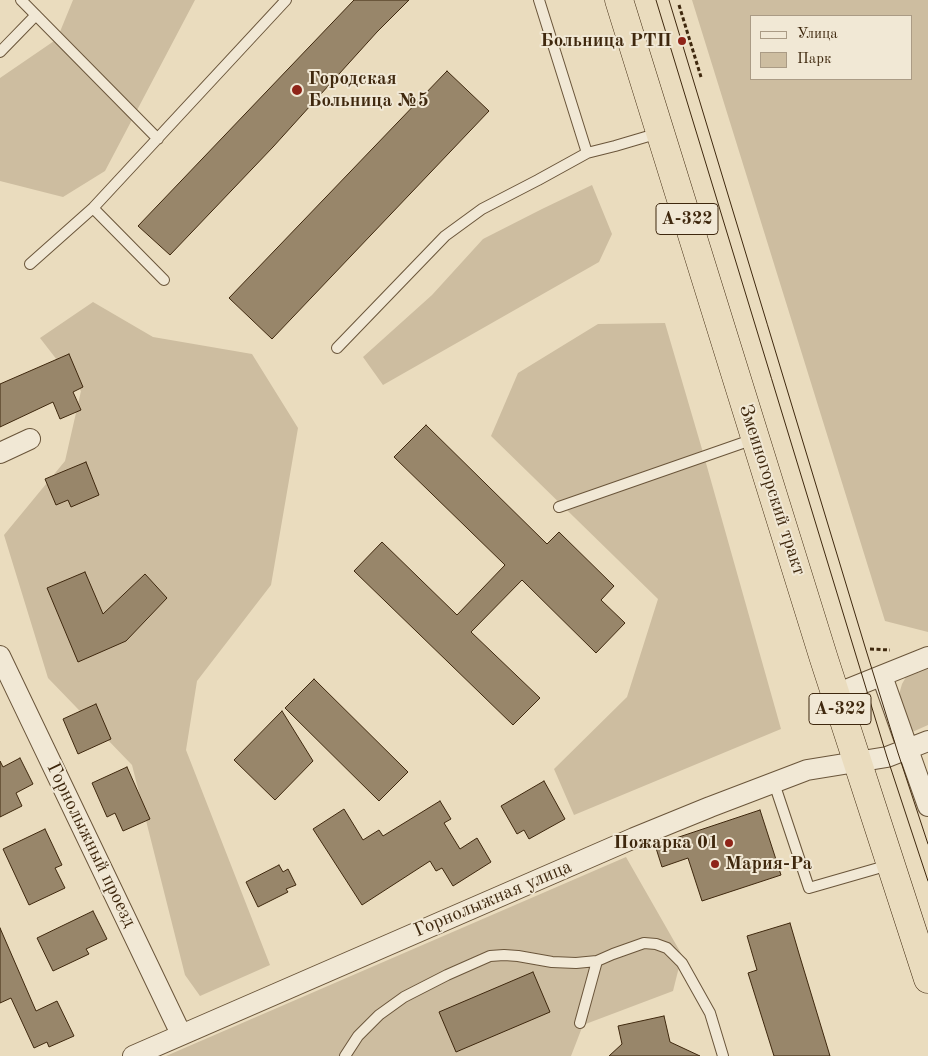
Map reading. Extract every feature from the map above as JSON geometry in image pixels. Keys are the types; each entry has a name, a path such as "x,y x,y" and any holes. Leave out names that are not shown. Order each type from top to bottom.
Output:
{"highway":[{"name":"Змеиногорский тракт","path":"619,0 755,438 928,979"}],"street":[{"path":"0,453 30,439"},
{"name":"Горнолыжный проезд","path":"0,656 181,1034"},
{"path":"836,694 928,657"},
{"path":"882,676 928,806"},
{"name":"Горнолыжная улица","path":"133,1056 634,838 710,807 807,770 887,757 928,741"}],"lane":[{"path":"21,0 158,139"},
{"path":"30,264 93,208 286,0"},
{"path":"539,0 586,153"},
{"path":"0,52 36,15"},
{"path":"337,348 445,236 482,209 586,153 660,133"},
{"path":"93,208 164,280"},
{"path":"559,507 755,438"},
{"path":"774,783 809,888 892,864"},
{"path":"345,1056 358,1036 379,1015 404,997 490,956 518,956 576,963 597,961 644,943 656,944 667,948 682,963 710,1013 723,1056"},
{"path":"580,1023 597,961"}],"path":[{"path":"679,5 701,77"}],"green space":[{"path":"73,0 195,0 105,171 63,197 0,181 0,78 57,39"},
{"path":"692,0 928,0 928,632 885,621"},
{"path":"592,185 612,234 599,262 383,385 363,357 432,295 483,239"},
{"path":"93,302 153,337 252,354 298,428 271,585 197,681 186,750 270,965 200,996 185,975 132,765 48,678 4,535 65,461 81,391 40,338"},
{"path":"665,323 781,729 574,815 554,769 627,697 658,599 491,436 518,373 598,324"},
{"path":"928,665 928,725 910,733 899,697 900,691 906,677"},
{"path":"626,857 682,955 673,991 583,1025 571,1056 166,1056"}],"building":[{"name":"Городская Больница №5","path":"354,0 409,0 170,255 138,226"},
{"path":"447,71 489,111 272,339 229,298"},
{"path":"69,354 83,387 73,392 81,410 60,419 53,402 0,427 0,384"},
{"path":"426,425 547,544 559,532 614,586 601,600 625,623 596,653 522,580 471,632 540,698 513,725 354,571 382,542 457,615 505,565 394,457"},
{"path":"86,462 99,495 71,507 68,500 56,505 45,479"},
{"path":"85,572 103,614 145,574 167,598 126,641 78,662 47,588"},
{"path":"314,679 408,772 379,801 285,708"},
{"path":"96,704 111,739 78,754 63,719"},
{"path":"282,711 313,761 275,800 234,760"},
{"path":"20,758 33,784 16,793 22,806 0,817 0,761 3,767"},
{"path":"127,767 150,819 123,831 115,813 107,817 92,783"},
{"path":"544,781 565,819 529,839 524,830 517,834 501,806"},
{"path":"440,801 451,819 444,823 460,849 477,838 491,862 453,886 442,868 436,871 430,861 362,905 313,829 344,809 363,840 379,830 383,836"},
{"path":"760,810 781,875 702,901 688,858 662,867 655,845"},
{"path":"45,829 62,865 55,868 65,888 29,905 3,849"},
{"path":"279,865 283,872 288,869 296,885 286,889 288,892 258,907 246,882"},
{"path":"93,911 107,939 86,949 89,954 53,971 37,938"},
{"path":"790,923 830,1056 774,1056 748,973 757,970 747,936"},
{"path":"0,928 36,1011 57,1001 74,1036 49,1047 47,1042 34,1048 11,998 0,1003"},
{"path":"533,972 550,1012 456,1052 439,1012"},
{"path":"664,1016 670,1042 700,1056 609,1056 622,1044 618,1026"}],"tram line":[{"path":"656,0 887,757 928,881"},
{"path":"669,0 866,650 928,844"}],"place":[{"name":"Больница РТП","path":"682,41"},
{"name":"Городская Больница №5","path":"297,90"},
{"name":"Пожарка 01","path":"729,843"},
{"name":"Мария-Ра","path":"715,864"}]}
